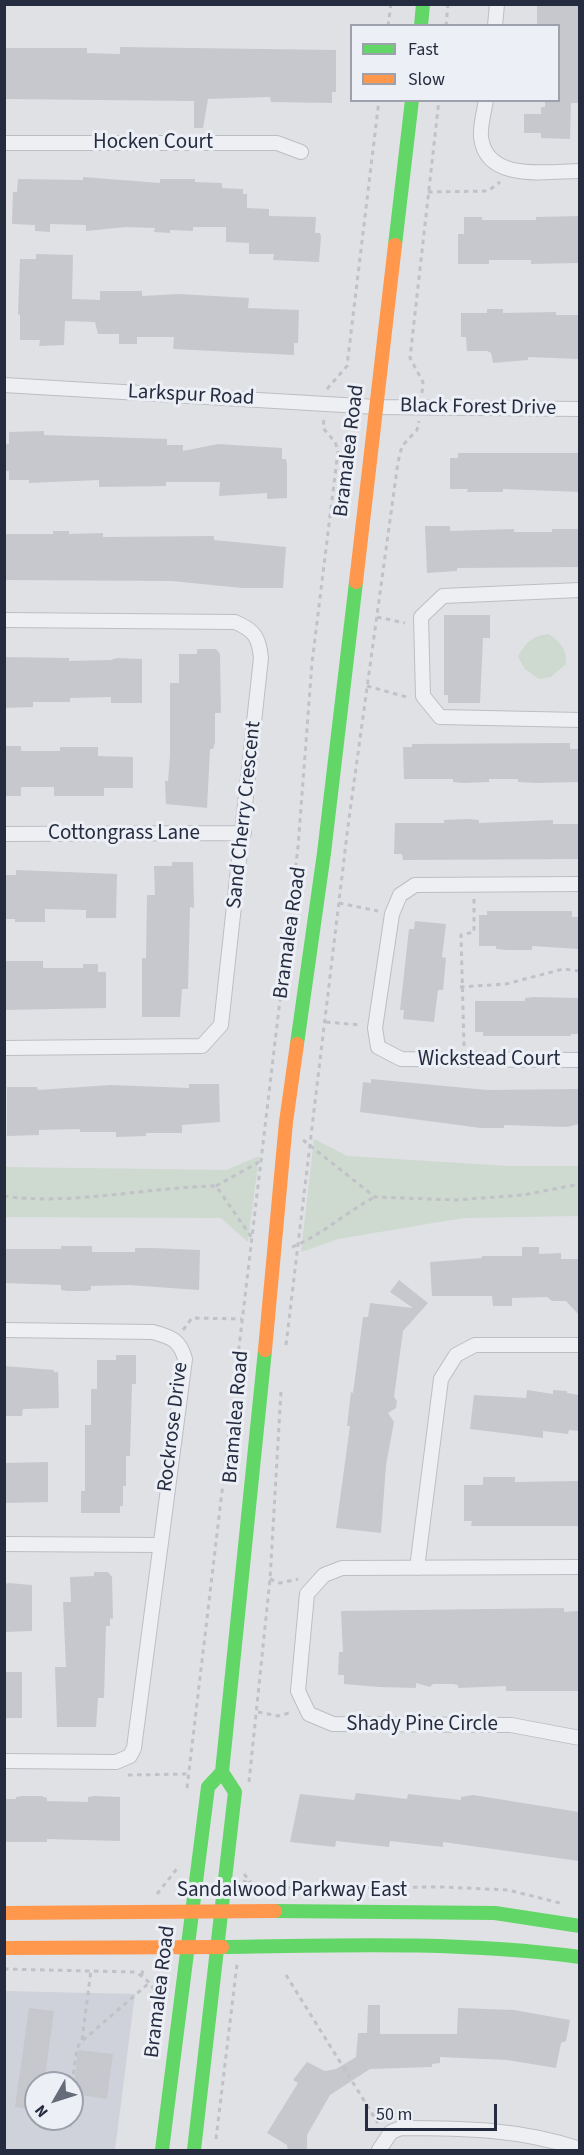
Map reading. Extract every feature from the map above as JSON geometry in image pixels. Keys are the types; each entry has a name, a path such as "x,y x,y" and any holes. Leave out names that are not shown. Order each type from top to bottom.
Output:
{"main road":[{"path":"421,24 423,4"},
{"name":"Bramalea Road","path":"162,2151 208,1787 222,1772 286,1122 324,853 412,102"},
{"path":"194,2151 235,1792 222,1772"},
{"name":"Sandalwood Parkway East","path":"4,1913 363,1910 495,1913 579,1926"},
{"path":"4,1948 218,1947 277,1944 471,1946 529,1948 579,1957"}],"street":[{"path":"495,24 497,4"},
{"path":"486,102 481,138 491,160 513,171 579,171"},
{"name":"Hocken Court","path":"4,143 277,143 301,152"},
{"name":"Larkspur Road","path":"4,385 377,407"},
{"name":"Black Forest Drive","path":"377,407 579,409"},
{"path":"579,590 443,596 421,617 423,696 440,717 579,720"},
{"name":"Sand Cherry Crescent","path":"4,620 235,622 252,629 259,640 261,658 244,833 221,1025 202,1046 4,1048"},
{"name":"Cottongrass Lane","path":"4,834 244,833"},
{"path":"375,1028 392,914 400,895 415,885 579,884"},
{"name":"Wickstead Court","path":"375,1028 378,1047 401,1059 579,1060"},
{"name":"Rockrose Drive","path":"4,1330 153,1332 176,1340 182,1347 185,1359 134,1748 129,1756 116,1762"},
{"path":"417,1568 441,1379 456,1355 475,1345 579,1345"},
{"path":"4,1544 159,1545"},
{"path":"306,1708 298,1691 307,1594 324,1575 342,1568 579,1567"},
{"name":"Shady Pine Circle","path":"306,1708 309,1714 333,1724 511,1725 579,1738"},
{"path":"4,1761 116,1762"},
{"path":"379,2151 387,2137 401,2128 486,2129 547,2138 579,2149"}],"path":[{"path":"388,24 391,4"},
{"path":"446,24 448,4"},
{"path":"186,1797 298,847 312,663 338,451 335,442 323,428 327,387 342,375 346,366 379,102"},
{"path":"284,1355 339,903 398,462 402,446 417,430 422,407 423,382 410,358 439,102"},
{"path":"428,192 488,191 513,171"},
{"path":"377,617 422,627"},
{"path":"368,686 408,698 423,696"},
{"path":"465,1060 460,987 461,935 474,932 474,885"},
{"path":"339,903 392,914"},
{"path":"460,987 506,984 563,969 579,971"},
{"path":"325,1022 375,1028"},
{"path":"286,1122 310,1148 375,1197"},
{"path":"4,1196 58,1199 178,1187 216,1186 285,1148"},
{"path":"216,1186 252,1237 272,1255 298,1245 375,1197 468,1199 523,1195 579,1184"},
{"path":"176,1340 192,1318 242,1319"},
{"path":"248,1790 258,1712 270,1579 282,1390"},
{"path":"270,1579 280,1582 295,1581 310,1568 324,1575"},
{"path":"258,1712 278,1716 306,1708"},
{"path":"116,1762 125,1775 189,1774"},
{"path":"154,1897 179,1867 180,1855"},
{"path":"242,1870 250,1881 249,1887"},
{"path":"167,1883 174,1881"},
{"path":"243,1881 250,1881 266,1888 443,1887 508,1890 561,1903"},
{"path":"216,2140 237,1965"},
{"path":"4,1969 133,1972 142,1975 149,1983 161,2005 160,2015"},
{"path":"81,2042 91,1970"},
{"path":"286,1975 387,2137"},
{"path":"74,2071 77,2049 81,2042 149,1983"}],"shaded area":[{"path":"549,634 562,646 566,664 551,677 539,679 525,669 518,657 530,641"},
{"path":"314,1139 347,1156 508,1166 579,1166 579,1216 463,1218 338,1239 301,1252"},
{"path":"259,1156 248,1242 221,1218 5,1217 5,1167 227,1170"},
{"path":"5,1991 135,1994 115,2150 5,2150"}],"building":[{"path":"579,4 579,103 571,103 570,139 541,138 541,133 524,133 524,114 541,114 541,107 545,107 545,102 560,102 560,24 537,24 537,5"},
{"path":"120,47 336,50 336,92 332,92 332,103 271,102 270,97 208,99 203,128 194,128 194,101 4,99 4,48 87,48 87,53 120,54"},
{"path":"83,177 160,183 160,179 195,179 195,182 222,183 222,188 243,189 243,194 247,194 247,208 269,209 269,216 316,217 315,233 320,233 321,237 319,262 273,260 274,254 249,254 249,243 226,242 226,227 193,227 193,231 170,230 170,233 154,232 155,228 126,227 86,231 86,225 50,224 50,232 35,231 35,225 12,224 13,192 17,192 18,179 83,180"},
{"path":"579,216 579,263 531,264 531,260 489,260 489,264 458,264 458,234 464,234 464,217 482,217 482,220 536,220 536,217"},
{"path":"36,254 73,255 72,299 100,300 100,291 142,291 142,296 179,294 249,298 248,308 299,310 298,343 294,343 294,355 173,349 174,337 137,337 137,344 119,344 119,334 98,334 95,322 65,321 64,345 39,346 40,340 20,340 20,315 18,314 20,259 36,259"},
{"path":"487,309 503,309 503,313 556,312 556,315 579,315 578,359 528,357 528,360 493,363 491,353 487,351 467,351 466,337 461,337 461,313 487,313"},
{"path":"44,431 44,435 167,439 167,445 183,445 183,451 218,444 282,448 282,459 286,459 287,464 287,498 267,499 267,493 219,496 220,482 166,482 166,486 99,487 99,480 29,483 29,480 9,480 9,471 4,471 4,444 9,444 9,432"},
{"path":"458,453 579,453 579,492 503,489 503,492 467,492 468,489 450,489 450,458 458,458"},
{"path":"425,526 450,526 450,531 514,529 514,532 552,532 552,529 579,529 579,567 457,568 457,571 427,573"},
{"path":"53,531 69,531 69,534 103,533 103,537 214,536 214,540 286,547 283,588 242,588 172,581 4,580 4,534 53,534"},
{"path":"444,615 490,615 490,638 483,638 480,703 448,703 448,695 444,695"},
{"path":"197,649 216,649 220,654 221,713 215,713 215,743 213,749 210,749 207,808 166,804 165,781 168,781 170,756 170,683 179,683 179,654 197,654"},
{"path":"4,657 69,658 69,661 142,659 142,703 111,703 111,697 70,698 70,702 33,702 33,707 4,708"},
{"path":"570,743 570,749 579,749 579,782 536,783 518,782 518,779 489,779 489,782 464,783 453,782 453,779 404,779 403,747 412,747 412,744"},
{"path":"4,746 21,746 21,751 60,751 60,747 98,747 98,756 133,757 133,788 104,788 104,796 54,796 54,787 21,787 21,796 4,796"},
{"path":"444,820 479,820 479,823 553,820 553,824 579,824 579,859 403,860 402,854 394,854 395,823 444,823"},
{"path":"172,862 193,862 194,908 190,907 188,989 182,989 180,1017 142,1017 142,958 146,958 147,895 155,895 154,866 172,866"},
{"path":"16,870 117,874 116,918 86,918 86,910 45,909 45,922 15,922 15,919 4,919 4,875 16,875"},
{"path":"487,911 572,911 572,917 579,917 579,949 532,946 532,950 506,950 496,949 496,946 479,946 479,915 487,915"},
{"path":"415,921 446,924 442,957 446,958 443,990 438,990 434,1022 403,1019 404,1010 400,1010 409,929 414,929"},
{"path":"5,961 43,961 43,968 83,968 83,964 98,964 98,972 106,972 106,1008 4,1010"},
{"path":"525,998 579,998 579,1034 571,1034 571,1036 483,1036 483,1032 475,1032 475,1001 525,1001"},
{"path":"371,1079 487,1090 579,1089 579,1124 567,1127 504,1125 504,1128 481,1128 360,1112 363,1082 371,1083"},
{"path":"189,1084 219,1084 220,1122 182,1125 182,1133 146,1133 146,1136 116,1137 116,1132 80,1132 80,1129 39,1130 39,1135 7,1136 7,1087 37,1087 38,1090 110,1085 189,1088"},
{"path":"61,1246 92,1246 92,1252 135,1252 135,1248 200,1250 199,1290 129,1285 91,1286 91,1290 67,1291 61,1290 61,1285 4,1283 4,1249 61,1249"},
{"path":"522,1247 539,1247 539,1254 561,1253 561,1259 579,1259 579,1315 566,1301 552,1301 547,1297 512,1298 512,1306 493,1306 492,1296 432,1296 430,1262 482,1258 482,1256 522,1256"},
{"path":"399,1280 428,1303 403,1331 394,1397 397,1401 396,1408 388,1413 394,1422 386,1465 381,1533 336,1528 350,1426 347,1426 351,1392 353,1393 363,1317 368,1317 370,1303 413,1308 390,1292"},
{"path":"116,1355 136,1355 136,1384 132,1384 130,1456 126,1456 123,1506 120,1506 120,1513 81,1513 81,1491 85,1491 85,1425 91,1425 91,1389 97,1389 97,1360 116,1360"},
{"path":"4,1366 58,1372 59,1408 23,1409 22,1416 4,1416"},
{"path":"527,1390 553,1394 553,1390 567,1391 567,1393 579,1395 579,1431 569,1430 568,1434 543,1431 543,1438 470,1429 474,1395 526,1398"},
{"path":"48,1462 48,1502 4,1503 4,1463"},
{"path":"483,1477 515,1477 515,1482 578,1481 579,1526 471,1526 472,1521 464,1521 464,1485 483,1485"},
{"path":"94,1572 108,1572 112,1577 113,1619 110,1618 110,1626 106,1626 104,1698 98,1698 96,1727 57,1727 55,1667 66,1667 63,1602 71,1602 70,1577 94,1576"},
{"path":"8,1583 32,1585 32,1631 4,1632 4,1585"},
{"path":"564,1608 564,1612 578,1611 579,1691 506,1691 506,1686 458,1688 458,1685 453,1684 433,1684 430,1687 416,1683 416,1688 379,1687 344,1684 344,1675 338,1675 339,1652 343,1652 341,1611"},
{"path":"4,1672 22,1672 22,1718 4,1718"},
{"path":"356,1793 407,1799 408,1794 461,1800 461,1797 473,1795 579,1812 579,1861 443,1842 443,1847 390,1841 389,1847 336,1841 335,1847 290,1842 300,1794 354,1800"},
{"path":"22,1796 41,1796 47,1798 47,1801 88,1802 88,1797 120,1797 120,1841 47,1839 47,1842 4,1842 4,1799 16,1799"},
{"path":"368,2005 380,2005 380,2034 457,2034 458,2008 514,2010 570,2020 566,2041 561,2043 556,2068 507,2060 440,2057 440,2063 432,2064 432,2067 370,2069 330,2095 307,2135 307,2151 288,2151 287,2145 267,2133 298,2083 293,2080 307,2062 325,2071 336,2069 356,2057 358,2033 367,2033"},
{"path":"29,2008 54,2011 46,2071 24,2071 24,2108 15,2107"},
{"path":"78,2050 113,2054 107,2099 84,2096 84,2071 76,2071"}],"traffic: fast":[{"path":"421,24 423,4"},
{"path":"395,245 412,102"},
{"path":"297,1044 324,853 356,582"},
{"path":"162,2150 208,1787 222,1772 265,1350"},
{"path":"194,2150 235,1792 222,1772"},
{"path":"275,1911 495,1913 580,1926"},
{"path":"222,1947 446,1946 580,1957"}],"traffic: slow":[{"path":"356,582 395,245"},
{"path":"265,1350 286,1122 297,1044"},
{"path":"4,1913 275,1911"},
{"path":"4,1948 222,1947"}]}
